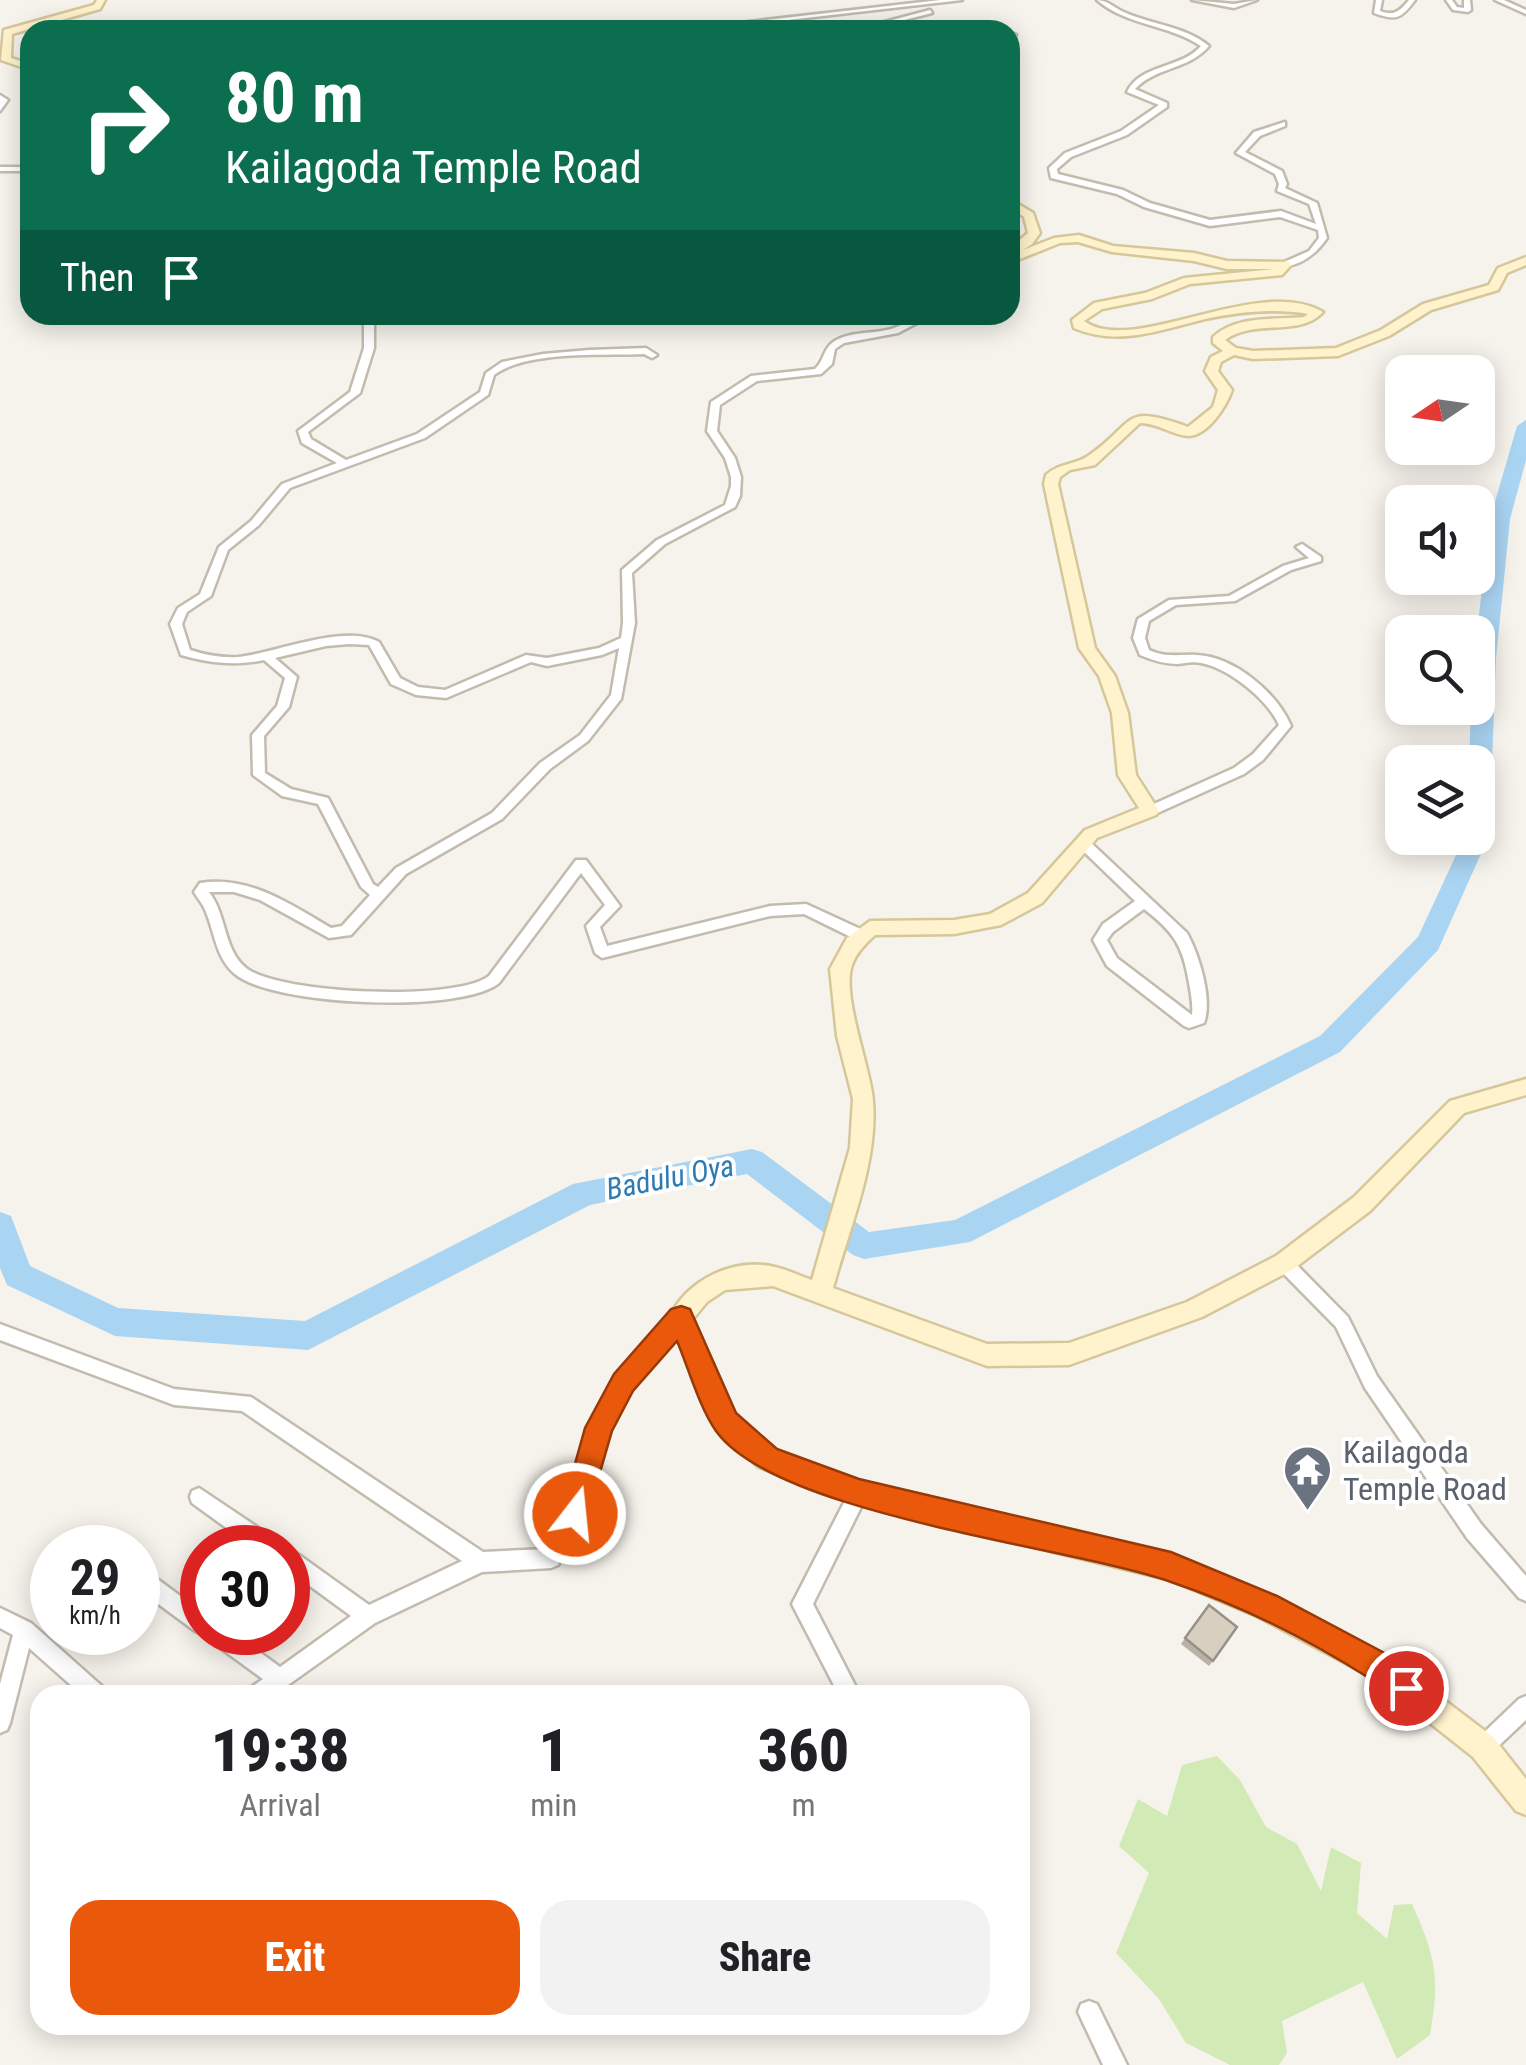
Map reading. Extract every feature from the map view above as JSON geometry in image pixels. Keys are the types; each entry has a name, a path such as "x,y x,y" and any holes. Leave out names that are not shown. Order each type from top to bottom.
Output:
{"street":[{"path":"51,20 97,7 101,0"},
{"path":"760,20 961,0"},
{"path":"897,20 961,0"},
{"path":"1100,0 1124,18 1182,31 1205,46 1195,56 1145,74 1130,90 1164,105 1124,133 1068,155 1054,168 1054,176 1120,192 1147,205 1210,223 1281,214 1322,229"},
{"path":"1195,0 1234,6 1254,0"},
{"path":"1380,0 1376,12 1390,18 1412,0"},
{"path":"1449,0 1450,6 1464,11 1468,10 1467,0"},
{"path":"1498,0 1526,12"},
{"path":"20,29 8,32 6,60 20,64"},
{"path":"0,97 4,100 0,109"},
{"path":"1282,124 1257,134 1240,153 1242,158 1280,174 1284,184 1280,189 1313,204 1323,238 1312,254 1278,272 1188,282 1148,296 1098,306 1078,320 1078,325 1114,334 1212,314 1317,312 1308,320 1222,333 1217,340 1232,351 1272,354 1351,350 1427,307 1494,287 1502,271 1526,261"},
{"path":"1020,209 1029,215 1034,233 1020,248"},
{"path":"1020,252 1079,238 1112,248 1194,256 1226,265 1285,266"},
{"path":"344,464 306,441 303,431 355,393 369,348 369,325"},
{"path":"862,936 806,909 770,912 602,952 593,926 613,906 581,862 488,985 437,997 399,999 298,988 247,976 220,946 209,900 201,892 205,887 234,887 265,896 330,933 346,930 401,871 498,816 545,766 584,738 617,696 629,622 626,572 640,556 683,528 730,508 738,480 730,454 712,431 716,404 754,378 818,372 826,364 831,348 842,341 907,325"},
{"path":"624,641 602,651 548,662 530,658 446,694 416,691 395,680 373,642 354,638 209,663 185,652 176,624 182,610 205,596 223,549 254,524 286,486 421,436 486,392 486,380 494,370 523,358 646,351 652,355"},
{"path":"1150,811 1127,774 1120,713 1107,676 1087,648 1051,484 1053,476 1066,467 1090,462 1137,419 1154,419 1190,432 1220,408 1225,390 1211,371 1216,360 1232,351"},
{"path":"820,1293 861,1148 864,1099 847,1036 840,969 870,928 954,927 994,920 1035,898 1091,834 1239,772 1258,757 1285,726 1281,713 1239,678 1204,659 1160,660 1144,652 1139,638 1144,619 1173,602 1231,599 1286,568 1317,559 1302,547"},
{"path":"266,656 291,677 283,707 258,735 259,776 287,793 323,801 368,886 380,895"},
{"path":"1084,844 1144,902 1179,928 1187,940 1201,1010 1199,1020 1188,1022 1112,962 1100,940 1108,928 1144,902"},
{"path":"272,1685 368,1616 481,1562 550,1558 575,1514 599,1428 623,1382 681,1318 692,1298 716,1280 745,1274 773,1276 987,1356 1069,1354 1194,1310 1284,1263 1362,1204 1457,1106 1526,1087"},
{"path":"1284,1263 1342,1322 1371,1382 1474,1531 1526,1591"},
{"path":"681,1318 726,1422 768,1459 859,1492 1171,1567 1266,1607 1381,1668 1483,1747 1526,1801"},
{"path":"0,1332 174,1397 245,1402 481,1562"},
{"path":"845,1685 802,1604 859,1492"},
{"path":"199,1497 238,1525"},
{"path":"310,1575 368,1616"},
{"path":"0,1618 24,1630 87,1685"},
{"path":"0,1723 24,1630"},
{"path":"247,1655 280,1679"},
{"path":"1483,1747 1526,1706"},
{"path":"1089,2012 1115,2065"}],"green space":[{"path":"1217,1756 1240,1780 1266,1827 1297,1844 1321,1891 1331,1847 1361,1863 1357,1913 1387,1939 1394,1905 1412,1904 1431,1954 1435,1998 1430,2035 1397,2059 1363,1982 1282,2021 1287,2053 1279,2065 1230,2065 1186,2043 1159,1999 1116,1953 1149,1873 1119,1846 1138,1799 1167,1816 1182,1765"}],"building":[{"path":"1209,1605 1237,1627 1213,1661 1185,1638"}],"waterway":[{"name":"Badulu Oya","path":"1481,745 1485,658 1500,519 1526,426"},
{"name":"Badulu Oya","path":"0,1225 18,1275 115,1322 308,1336 584,1193 752,1161 864,1246 959,1233 1330,1044 1429,943 1468,855"}],"place":[{"name":"Kailagoda Temple Road","path":"1308,1512"}],"route":[{"path":"575,1514 599,1428 623,1382 681,1318 726,1422 768,1459 859,1492 1171,1567 1266,1607 1381,1668 1406,1688"}]}
